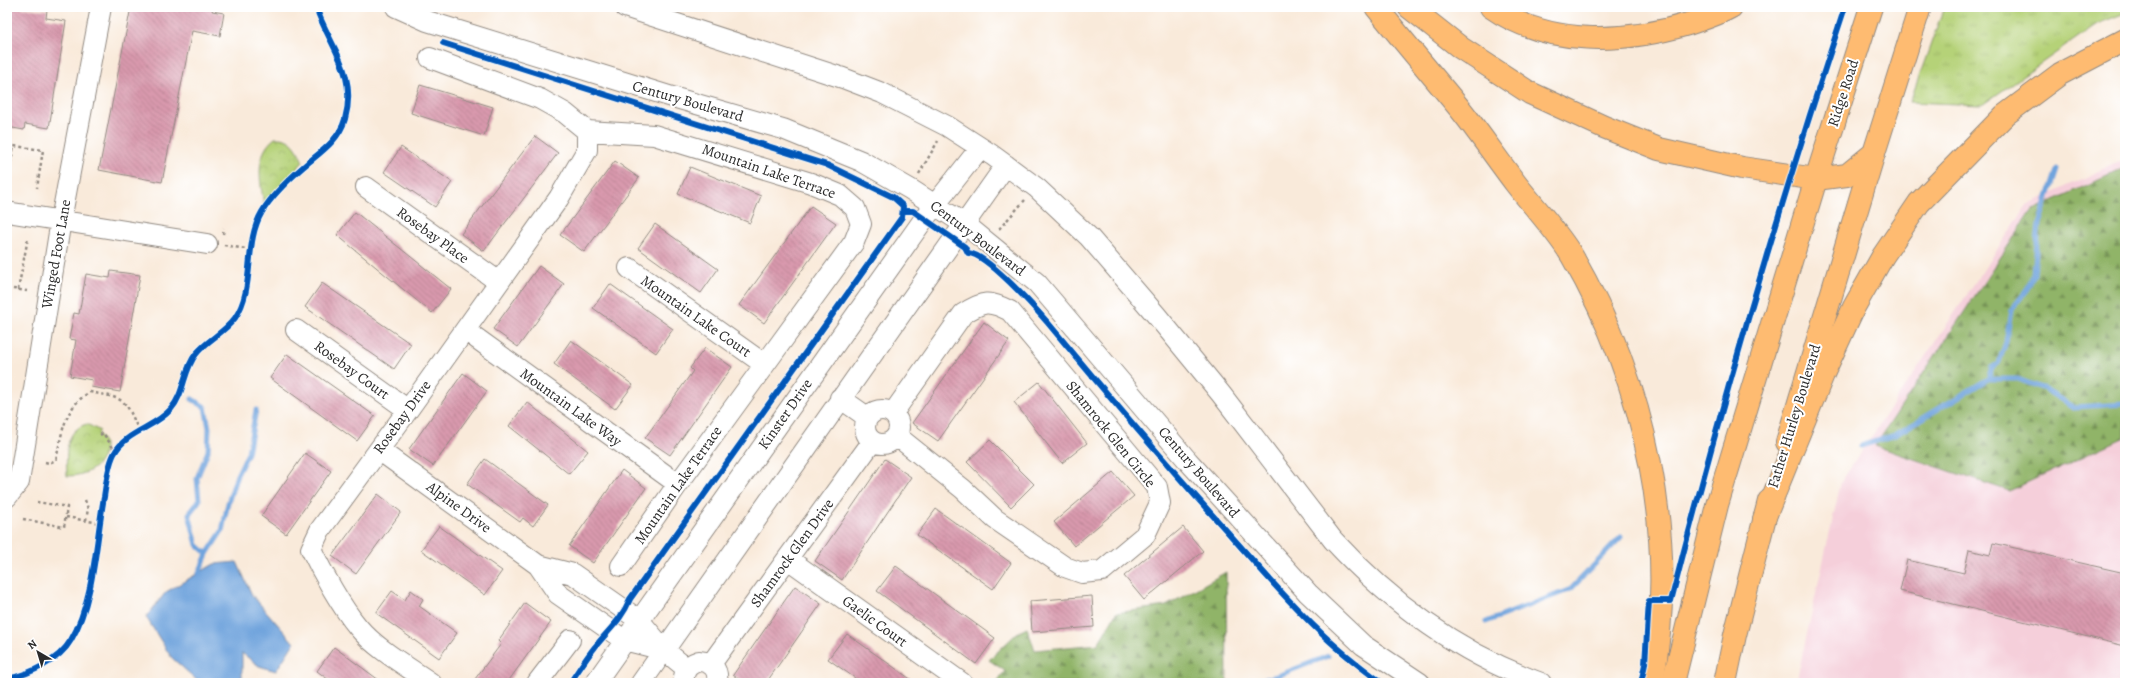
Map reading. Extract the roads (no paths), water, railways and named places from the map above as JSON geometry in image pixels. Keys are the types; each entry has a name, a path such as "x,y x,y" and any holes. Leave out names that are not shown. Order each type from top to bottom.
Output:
{"main road":[{"path":"1376,7 1462,111 1571,255 1620,354 1639,412 1654,480 1661,553 1660,615 1653,675"},
{"path":"1409,7 1461,48 1530,93 1604,127 1659,149 1742,168 1816,179 1847,174 1874,153 1920,7"},
{"path":"1490,7 1536,30 1584,38 1620,38 1665,31 1718,14 1731,7"},
{"name":"Ridge Road","path":"1816,179 1871,7"},
{"path":"1764,519 1824,372 1854,307 1883,256 1919,203 2005,115 2060,74 2125,40"},
{"name":"Father Hurley Boulevard","path":"1725,683 1764,519 1874,153"},
{"path":"1674,677 1718,505 1816,179"}],"street":[{"name":"Winged Foot Lane","path":"7,497 19,482 61,220 100,7"},
{"name":"Century Boulevard","path":"396,7 434,23 669,96 783,128 861,161 910,189 966,225 1037,283 1188,461 1308,593 1364,645 1420,683"},
{"path":"625,7 843,78 882,93 947,126 1006,165 1037,188 1090,237 1221,394 1333,540 1351,560 1396,601 1445,637 1494,664 1541,683"},
{"path":"430,58 540,99 565,114 587,131"},
{"name":"Rosebay Drive","path":"431,683 373,642 358,628 319,565 311,549 320,530 408,410 574,175 587,150 587,131"},
{"name":"Mountain Lake Terrace","path":"587,131 654,135 698,147 811,183 840,195 856,208 861,224 854,242 764,364 621,566"},
{"name":"Kinster Drive","path":"595,683 624,640 935,205 980,148"},
{"path":"641,683 840,398 966,225 1006,165"},
{"name":"Rosebay Place","path":"366,188 499,282"},
{"path":"7,212 214,244"},
{"name":"Mountain Lake Court","path":"629,268 764,364"},
{"name":"Shamrock Glen Circle","path":"893,413 963,314 979,304 996,303 1010,311 1157,487 1160,502 1145,535 1132,547 1102,571 1082,573 1065,567 995,519 963,489 897,436"},
{"name":"Rosebay Court","path":"296,330 408,410"},
{"name":"Mountain Lake Way","path":"465,330 678,484"},
{"path":"840,398 867,417"},
{"path":"880,410 887,410 893,413 899,425 897,436 888,444 880,445 872,442 865,432 864,424 867,417 874,411 880,410"},
{"name":"Shamrock Glen Drive","path":"711,664 872,442"},
{"name":"Alpine Drive","path":"379,450 538,564 573,574 639,620 664,650"},
{"name":"Gaelic Court","path":"788,559 962,683"},
{"name":"Alpine Drive","path":"538,564 558,594 624,640 664,650"},
{"path":"537,683 570,640"},
{"path":"664,650 685,676 698,661 711,664 716,670 718,683"}],"water":[{"path":"237,562 252,595 294,643 276,671 259,666 242,653 242,683 200,683 171,657 146,617 166,592 214,564"}],"waterway":[{"path":"1988,379 1992,367 1999,362 2006,342 2011,310 2027,290 2034,274 2039,224 2057,170"},
{"path":"1861,446 1895,435 1988,379 2018,379 2044,389 2073,407 2125,404"},
{"path":"192,399 205,407 209,428 208,451 197,478 199,501 189,514 197,545 207,554"},
{"path":"199,573 207,554 222,531 228,503 237,475 248,453 256,410"},
{"path":"1486,622 1571,589 1621,537"},
{"path":"1249,683 1277,676 1328,656"}]}
